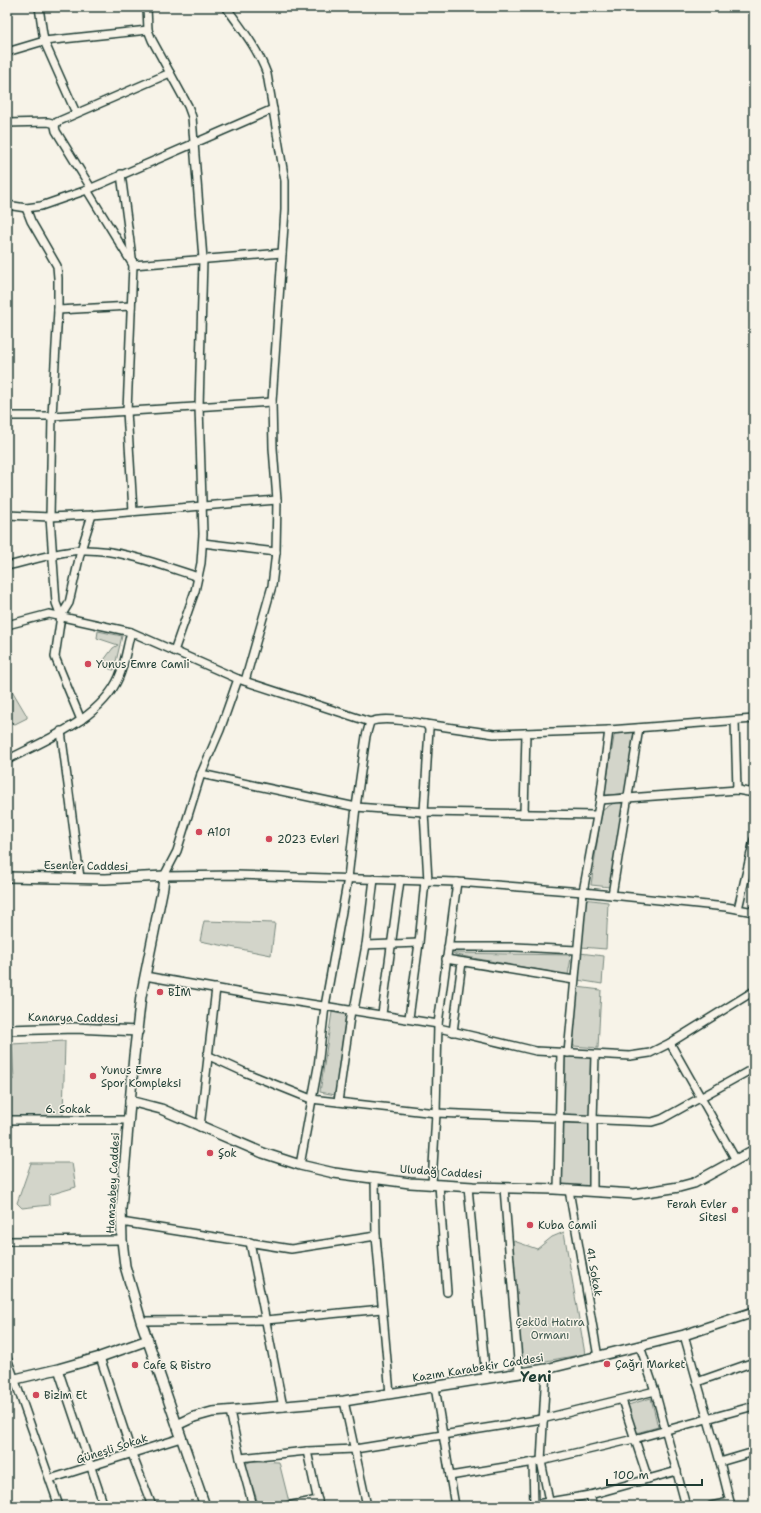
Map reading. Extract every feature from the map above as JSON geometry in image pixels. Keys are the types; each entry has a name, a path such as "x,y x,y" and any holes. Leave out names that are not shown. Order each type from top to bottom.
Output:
{"street":[{"path":"39,7 44,41 76,113"},
{"path":"147,7 148,30 152,40 188,106 192,118 203,259 199,406 203,543 198,577 191,605 174,651"},
{"path":"226,7 261,59 267,74 284,181 285,210 272,402 273,448 277,500 276,552 272,586 242,680 201,774 177,851 164,876 235,875 457,882 583,892 726,907 754,912"},
{"path":"7,52 44,41 148,30"},
{"path":"133,264 56,131 56,124 60,119 170,72"},
{"path":"7,205 26,208 41,206 89,189 273,109"},
{"path":"7,123 48,122 56,124"},
{"path":"121,174 133,264 127,411 133,511"},
{"path":"26,208 31,221 56,266 58,278 58,310 52,416 50,517 56,603 61,616"},
{"path":"133,264 282,253"},
{"path":"58,310 131,306"},
{"path":"7,416 52,416 272,402"},
{"path":"7,515 50,517 92,515 277,500"},
{"path":"81,720 55,657 61,616 69,603 81,550 92,515"},
{"path":"203,543 276,552"},
{"path":"7,566 81,550 112,552 198,577"},
{"path":"7,625 49,614 131,632 242,680 370,722 376,719 412,722 494,734 609,730 754,719"},
{"path":"7,760 81,720 96,710 119,677 131,632"},
{"path":"735,721 737,790"},
{"path":"300,1165 318,1066 325,1006 348,878 366,736 370,722"},
{"path":"409,1018 427,881 424,812 429,729 426,724"},
{"path":"612,895 639,728"},
{"path":"558,1189 558,1118 564,1053 574,980 583,892 596,815 600,800 609,730"},
{"path":"61,731 80,878"},
{"path":"524,814 526,733"},
{"path":"201,774 356,807 424,812 596,815"},
{"path":"600,800 754,789"},
{"path":"737,790 754,793"},
{"path":"738,909 754,840"},
{"name":"Esenler Caddesi","path":"7,877 137,878 164,876"},
{"name":"Hamzabey Caddesi","path":"164,876 141,996 128,1120 121,1209 122,1240 125,1266 141,1321 205,1506"},
{"path":"338,1102 352,1010 366,946 374,879"},
{"path":"382,1014 400,880"},
{"path":"447,1292 436,1184 438,1026 457,882"},
{"path":"366,946 419,943"},
{"path":"448,947 515,947 577,950"},
{"path":"446,959 574,980"},
{"path":"454,1032 462,962"},
{"path":"145,976 325,1006 409,1018 454,1032 536,1050 618,1056 650,1053 752,995"},
{"path":"200,1127 207,1055 216,988"},
{"name":"Kanarya Caddesi","path":"7,1030 75,1028 138,1031"},
{"path":"670,1043 736,1160"},
{"path":"207,1055 244,1072 311,1098 436,1113 652,1122 662,1119 754,1068"},
{"path":"593,1191 595,1055"},
{"name":"Uludağ Caddesi","path":"130,1101 161,1109 262,1153 300,1165 334,1173 468,1187 558,1189 634,1194 679,1187 705,1178 754,1150"},
{"name":"6. Sokak","path":"7,1120 128,1120"},
{"path":"375,1178 376,1236 390,1394"},
{"path":"468,1187 486,1379"},
{"path":"504,1188 520,1373"},
{"name":"41. Sokak","path":"569,1190 598,1357"},
{"path":"121,1222 290,1249 376,1236"},
{"path":"7,1241 122,1240"},
{"path":"250,1242 283,1407"},
{"path":"141,1321 266,1320 382,1309"},
{"name":"Kazım Karabekir Caddesi","path":"177,1425 194,1417 212,1412 344,1401 546,1369 684,1334 754,1312"},
{"path":"684,1334 731,1504 711,1506"},
{"path":"11,1380 100,1357 148,1340"},
{"path":"640,1346 655,1391 686,1506"},
{"path":"100,1357 132,1454 152,1506"},
{"path":"7,1358 11,1380 50,1479 57,1505"},
{"path":"697,1382 754,1362"},
{"path":"58,1369 104,1506"},
{"path":"534,1506 546,1369"},
{"path":"435,1387 455,1506"},
{"path":"240,1458 307,1451 355,1449 542,1419 655,1391"},
{"path":"622,1400 648,1479"},
{"path":"344,1401 367,1506"},
{"path":"450,1476 537,1462 665,1431 754,1406"},
{"path":"230,1411 240,1458 253,1506"},
{"name":"Güneşli Sokak","path":"50,1479 181,1438"},
{"path":"287,1506 318,1503 307,1451"},
{"path":"720,1462 754,1452"},
{"path":"537,1462 550,1504"},
{"path":"525,1506 550,1504 590,1495 676,1471"},
{"path":"590,1495 592,1506"}],"green space":[{"path":"98,631 122,636 114,670 108,668 104,660 113,648 118,645 97,638"},
{"path":"7,682 27,716 27,718 15,724 12,723 7,697"},
{"path":"615,731 634,731 625,793 604,796"},
{"path":"615,802 623,803 610,887 591,885 603,810"},
{"path":"584,899 608,902 606,949 581,947"},
{"path":"204,921 275,923 271,955 200,941"},
{"path":"453,953 568,955 571,958 568,975 456,955"},
{"path":"580,953 604,956 602,984 578,980"},
{"path":"577,987 601,990 598,1048 573,1046"},
{"path":"332,1012 346,1015 335,1095 320,1092"},
{"path":"65,1041 63,1116 7,1116 7,1080 14,1079 12,1044"},
{"path":"565,1057 592,1058 590,1116 564,1115"},
{"path":"563,1123 589,1124 590,1126 591,1184 587,1188 565,1187 562,1184"},
{"path":"31,1163 72,1163 76,1187 49,1195 49,1205 22,1208 17,1203"},
{"name":"Çeküd Hatıra Ormanı","path":"564,1232 585,1354 529,1364 522,1363 511,1240 537,1249 552,1237"},
{"path":"651,1398 658,1427 636,1433 628,1405"},
{"path":"252,1461 279,1462 289,1502 269,1506 259,1506 246,1467 247,1463"}],"place":[{"name":"Yunus Emre Camii","path":"88,664"},
{"name":"A101","path":"199,832"},
{"name":"2023 Evleri","path":"269,839"},
{"name":"BİM","path":"160,992"},
{"name":"Yunus Emre Spor Kompleksi","path":"93,1076"},
{"name":"Şok","path":"210,1153"},
{"name":"Ferah Evler Sitesi","path":"735,1210"},
{"name":"Kuba Camii","path":"530,1225"},
{"name":"Çağrı Market","path":"607,1364"},
{"name":"Cafe & Bistro","path":"135,1365"},
{"name":"Bizim Et","path":"36,1395"}],"district":[{"name":"Yeni","path":"536,1377"}]}
